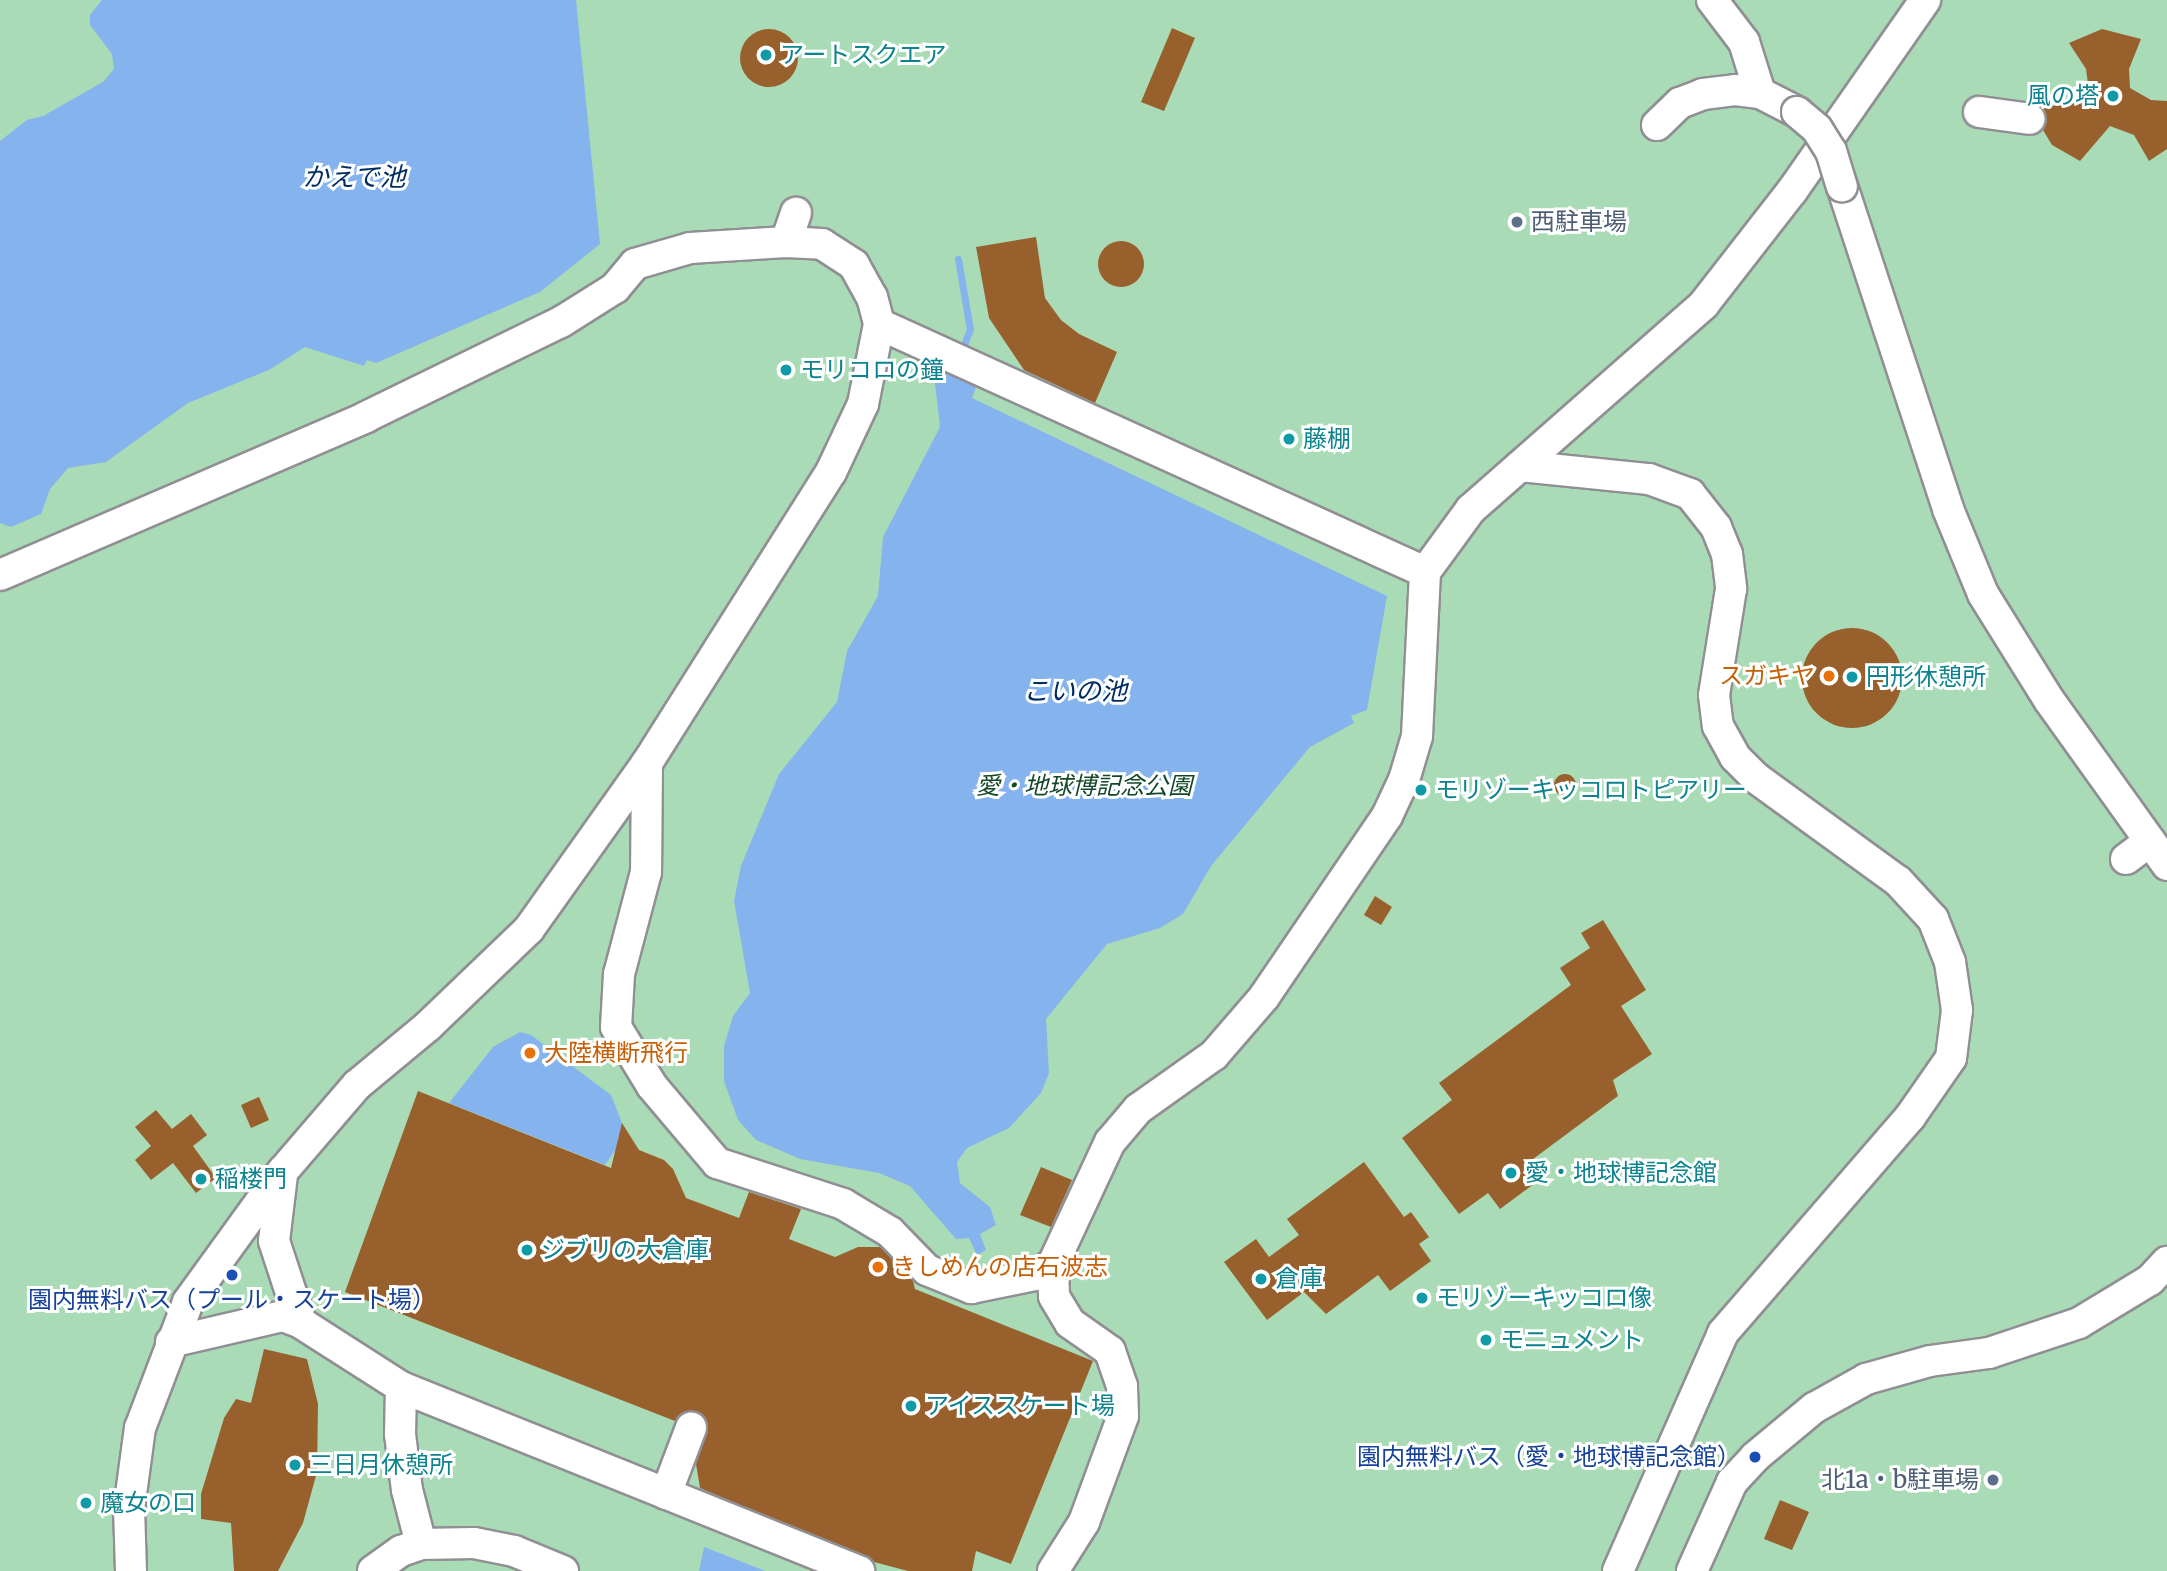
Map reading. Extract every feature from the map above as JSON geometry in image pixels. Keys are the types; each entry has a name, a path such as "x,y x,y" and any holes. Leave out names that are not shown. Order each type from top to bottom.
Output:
{"street":[{"path":"1712,0 1744,42 1760,93"},
{"path":"1053,1571 1084,1522 1123,1416 1122,1386 1110,1351 1070,1323 1054,1296 1053,1264 1110,1142 1138,1109 1214,1055 1265,997 1387,816 1404,780 1417,736 1424,572 1471,509 1704,304 1772,219 1925,0"},
{"path":"1657,125 1680,103 1703,94 1760,93 1797,112 1816,129 1831,151 1948,509 1983,594 2049,700 2159,853 2126,859"},
{"path":"1979,112 2030,119"},
{"path":"786,242 796,213"},
{"path":"0,575 366,417 536,335 615,288 635,264 690,248 786,242 822,244 854,265 872,297 879,324 863,404 831,472 647,763 529,929 428,1026 357,1085 283,1171 188,1302 140,1428 131,1476 127,1530 131,1571"},
{"path":"879,324 937,348 1424,572"},
{"path":"1520,466 1649,479 1690,494 1716,527 1727,554 1731,589 1714,695 1718,726 1735,757 1755,778 1838,821 1933,919 1950,962 1957,1010 1951,1058 1910,1117 1723,1333 1618,1571"},
{"path":"647,763 646,872 619,974 617,1027 652,1086 717,1163 843,1204 890,1232 928,1270 971,1288 1035,1275 1053,1264"},
{"path":"283,1171 274,1241 302,1323"},
{"path":"1692,1571 1732,1482 1755,1457 1814,1408 1866,1379 1930,1361 1989,1353 2080,1322 2150,1280 2167,1262"},
{"path":"171,1342 254,1321 283,1317 302,1323 401,1387 859,1571"},
{"path":"401,1387 404,1467 421,1544"},
{"path":"666,1494 691,1428"},
{"path":"373,1571 401,1551 421,1544 501,1548 563,1571"}],"green space":[{"name":"愛・地球博記念公園","path":"0,0 2167,0 2167,1571 0,1571"}],"water":[{"name":"かえで池","path":"102,0 576,0 600,244 540,292 376,363 367,360 364,366 305,347 269,370 188,403 106,462 68,468 50,489 41,514 11,527 0,523 0,141 27,120 43,116 103,82 114,69 112,54 90,25 90,15"},
{"name":"こいの池","path":"946,363 979,379 972,398 1387,596 1367,710 1351,716 1354,723 1310,747 1211,866 1183,914 1160,928 1107,944 1046,1019 1049,1073 1041,1093 1009,1128 967,1148 957,1162 960,1183 990,1207 996,1225 980,1234 986,1250 977,1255 969,1238 956,1239 910,1186 879,1173 800,1159 756,1140 738,1120 724,1081 724,1046 733,1016 750,993 734,901 741,866 779,774 837,702 847,651 878,596 883,537 940,427 934,375"},
{"path":"520,1032 531,1035 611,1095 622,1123 621,1142 605,1165 449,1103 493,1047"},
{"path":"704,1547 765,1571 699,1571"}],"building":[{"path":"1172,28 1195,38 1164,111 1141,102"},
{"path":"763,29 775,29 790,37 798,52 798,64 790,79 775,87 763,87 748,79 740,64 740,52 748,37"},
{"name":"風の塔","path":"2102,29 2141,39 2129,69 2130,88 2151,100 2167,101 2167,149 2149,161 2134,135 2110,126 2080,161 2052,145 2043,130 2047,121 2043,108 2071,102 2089,91 2086,69 2069,43"},
{"path":"1036,237 1045,298 1061,320 1079,334 1117,352 1095,403 1024,370 989,318 976,247"},
{"path":"1121,241 1138,247 1144,264 1138,281 1121,287 1104,281 1098,264 1104,247"},
{"name":"円形休憩所","path":"1852,628 1871,631 1888,642 1899,659 1902,678 1899,697 1888,714 1871,725 1852,728 1833,725 1816,714 1805,697 1802,678 1805,659 1816,642 1833,631"},
{"path":"1565,774 1573,777 1576,785 1573,793 1565,796 1557,793 1554,785 1557,777"},
{"path":"1375,896 1392,907 1381,925 1364,915"},
{"path":"1603,920 1646,990 1621,1006 1652,1054 1613,1080 1618,1096 1529,1162 1542,1178 1500,1209 1488,1193 1459,1214 1402,1138 1452,1100 1439,1083 1571,985 1560,968 1590,948 1581,933"},
{"path":"418,1091 611,1168 622,1123 639,1150 664,1160 673,1169 686,1198 739,1218 749,1192 801,1209 789,1239 835,1257 858,1247 881,1247 913,1281 915,1289 1093,1361 1011,1564 976,1551 972,1571 908,1571 874,1562 700,1488 696,1464 708,1426 698,1412 688,1411 675,1421 345,1292"},
{"path":"259,1097 269,1120 251,1128 241,1105"},
{"path":"156,1110 172,1129 191,1114 207,1135 193,1146 216,1178 196,1193 173,1163 151,1180 135,1160 151,1146 135,1127"},
{"path":"1364,1162 1404,1217 1411,1212 1429,1237 1419,1244 1431,1261 1390,1291 1378,1275 1326,1314 1304,1292 1267,1320 1224,1262 1256,1239 1269,1257 1299,1235 1287,1219"},
{"path":"1041,1167 1072,1180 1051,1227 1020,1215"},
{"path":"264,1349 307,1359 318,1404 317,1472 303,1523 278,1571 234,1571 231,1523 201,1519 201,1494 224,1418 236,1399 251,1403"},
{"path":"1780,1500 1809,1512 1792,1550 1764,1539"}],"waterway":[{"path":"958,259 970,329 960,355"}],"place":[{"name":"アートスクエア","path":"766,55"},
{"name":"風の塔","path":"2113,96"},
{"name":"西駐車場","path":"1517,222"},
{"name":"モリコロの鐘","path":"786,370"},
{"name":"藤棚","path":"1289,439"},
{"name":"スガキヤ","path":"1829,676"},
{"name":"円形休憩所","path":"1852,677"},
{"name":"モリゾーキッコロトピアリー","path":"1421,790"},
{"name":"大陸横断飛行","path":"530,1053"},
{"name":"愛・地球博記念館","path":"1511,1173"},
{"name":"稲楼門","path":"201,1179"},
{"name":"ジブリの大倉庫","path":"527,1250"},
{"name":"きしめんの店石波志","path":"878,1267"},
{"name":"園内無料バス（プール・スケート場）","path":"232,1275"},
{"name":"倉庫","path":"1261,1279"},
{"name":"モリゾーキッコロ像","path":"1422,1298"},
{"name":"モニュメント","path":"1486,1340"},
{"name":"アイススケート場","path":"911,1406"},
{"name":"園内無料バス（愛・地球博記念館）","path":"1755,1457"},
{"name":"三日月休憩所","path":"295,1465"},
{"name":"北1a・b駐車場","path":"1993,1480"},
{"name":"魔女の口","path":"86,1503"}]}
